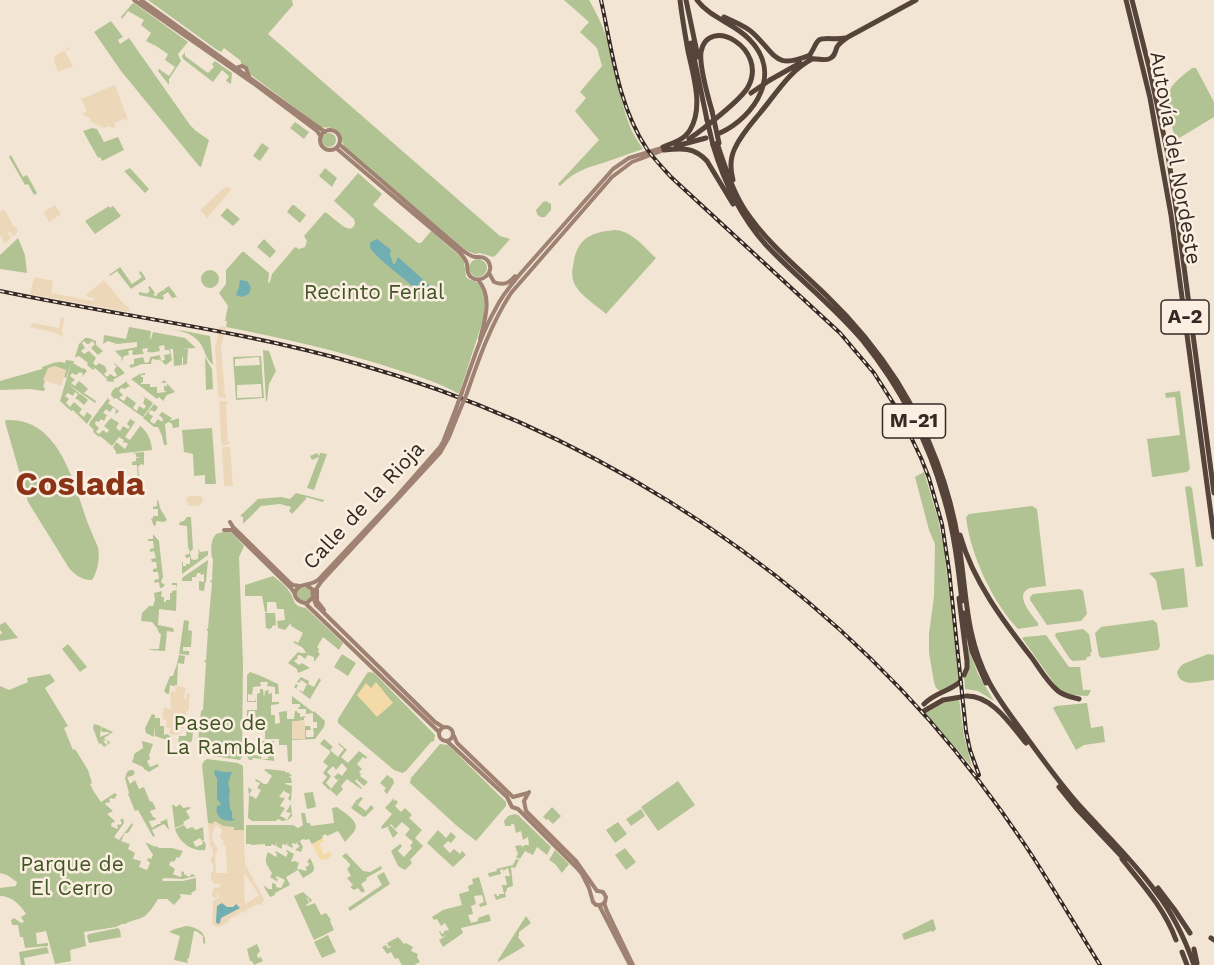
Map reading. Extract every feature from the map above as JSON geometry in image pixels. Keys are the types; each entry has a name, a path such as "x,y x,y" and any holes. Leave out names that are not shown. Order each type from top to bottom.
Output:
{"highway":[{"name":"M-21","path":"680,0 707,120 745,210 787,259 841,309 875,350 908,400 933,452 957,530 974,644 989,682 1027,742 1065,789 1155,890 1179,929 1192,965"},
{"path":"663,149 688,133 696,111 695,89 680,0"},
{"name":"M-21","path":"686,0 711,112 720,167 735,201 747,221 766,244 831,306 880,363 919,430 945,499 952,530 965,624 976,663 993,695 1063,792 1142,879 1161,904 1192,965"},
{"path":"697,0 713,15 739,30 749,39 760,55 765,73 756,104 745,117 720,133"},
{"path":"760,229 735,185 731,165 739,140 780,87 811,57 819,40 826,38 838,40 848,37 916,0"},
{"name":"Autovía del Nordeste","path":"1126,0 1150,98 1167,186 1214,537"},
{"name":"Autovía del Nordeste","path":"1132,0 1168,155 1214,493"},
{"path":"704,7 748,29 769,52 778,59 790,62 811,57 825,60 831,58 848,37"},
{"path":"689,139 742,94 750,83 751,61 746,50 738,42 726,36 708,40 701,53 711,112"},
{"path":"831,40 836,49"},
{"path":"815,49 819,58"},
{"path":"716,117 770,80 811,57"},
{"path":"675,147 706,138"},
{"path":"663,149 686,148 703,156 739,213 754,233 766,244"},
{"path":"1206,436 1214,476"},
{"path":"933,452 945,480 962,539 977,578 1009,627 1049,681 1065,696 1079,699"},
{"path":"952,530 967,661 964,675"},
{"path":"960,682 936,694 924,707 943,700 963,697 977,698 1001,712 1158,888 1190,933"},
{"path":"1113,848 1154,900 1176,940"},
{"path":"1192,965 1194,949"},
{"path":"1182,952 1192,965"}],"main road":[{"path":"134,0 235,69 249,76 325,132"},
{"path":"141,0 308,124 321,137"},
{"path":"329,130 335,132 339,139 337,146 328,150 323,148 320,142 325,132 329,130"},
{"path":"457,411 495,321 511,293 612,177 632,162 689,139"},
{"path":"474,359 501,299 613,169 629,158 675,147 689,139"},
{"path":"337,146 459,252 467,265 468,273 484,288 487,311 465,392"},
{"path":"337,146 462,250 475,257"},
{"path":"467,265 471,258 483,257 488,261 489,273 494,282 501,285 508,283 537,255"},
{"path":"477,280 489,273"},
{"name":"Calle de la Rioja","path":"314,596 321,582 440,453 449,437 457,411"},
{"name":"Calle de la Rioja","path":"306,585 318,580 434,455 443,442 457,411"},
{"path":"230,522 289,582 311,588 316,606 435,722 452,729 457,743 513,797"},
{"path":"224,530 232,531 239,537 287,584 299,602 306,603 439,732 440,739 448,742 499,789 512,807 518,809 582,874 593,902 599,905 632,965"},
{"name":"Calle de la Rioja","path":"321,582 317,592 317,601 342,630"},
{"path":"295,594 300,586"},
{"path":"306,603 314,596"},
{"path":"439,732 443,727"},
{"path":"448,742 454,736"},
{"path":"510,802 513,797 529,792 522,808 518,809"},
{"path":"519,795 529,815 576,861 598,891 605,895 604,903 607,911 632,965"},
{"path":"592,896 598,891"},
{"path":"599,905 604,903"}],"green space":[{"path":"148,0 292,0 293,5 268,34 500,236 510,239 493,257 465,250 345,147 335,129 321,127 251,75 241,61 224,48 221,52 217,50"},
{"path":"564,0 589,0 595,11 610,47 627,119 643,149 581,171 560,186 558,184 599,140 575,111 586,98 580,92 602,66 597,48 580,32 589,22"},
{"path":"134,3 188,42 178,54 181,61 169,79 169,85 158,71 159,69 169,76 175,67 165,60 168,54 146,41 151,33 141,25 144,20 128,11 122,19 121,17"},
{"path":"111,21 123,37 118,40 120,44 129,38 190,125 209,140 201,167 121,71 94,32"},
{"path":"185,52 185,56 208,73 214,67 212,64 215,61 232,73 231,84 226,81 229,76 222,70 213,82 183,59"},
{"path":"1192,68 1196,68 1214,102 1214,117 1176,140 1169,113 1169,93 1175,82"},
{"path":"295,122 309,132 304,139 290,128"},
{"path":"97,129 104,142 118,137 124,150 102,161 83,131"},
{"path":"329,133 334,135 336,140 334,145 329,147 324,145 322,140 324,135"},
{"path":"262,143 269,148 260,161 253,156"},
{"path":"11,155 23,177 27,175 37,193 34,195 28,184 25,185 9,157"},
{"path":"130,168 149,189 145,193 124,171"},
{"path":"325,168 337,178 332,187 319,176"},
{"name":"Recinto Ferial","path":"358,173 382,194 373,205 418,243 421,243 431,231 462,258 466,277 482,287 485,300 484,317 459,394 428,380 353,356 226,327 228,306 219,293 226,284 226,270 244,252 269,273 268,283 272,274 295,247 299,249 305,247 307,241 304,236 325,212 346,228 353,228 354,219 334,201"},
{"path":"546,201 551,204 551,210 545,217 540,217 536,210"},
{"path":"292,205 306,215 300,223 287,212"},
{"path":"109,206 110,208 113,206 121,216 95,234 85,221"},
{"path":"227,208 240,219 233,226 221,216"},
{"path":"615,230 632,236 656,258 606,314 577,289 572,270 576,253 583,241 593,234"},
{"path":"18,238 25,255 27,273 0,269 0,255"},
{"path":"264,239 276,251 270,258 257,247"},
{"path":"478,259 484,262 487,268 484,274 478,277 472,274 469,268 472,262"},
{"path":"120,267 132,284 142,277 139,273 141,271 146,279 131,289 117,271 109,275"},
{"path":"210,270 216,273 219,279 216,285 210,288 204,285 201,279 204,273"},
{"path":"150,286 155,293 153,295 157,296 169,286 177,297 172,298 168,292 162,296 163,300 139,295 139,292 149,294 147,293 150,291 148,287"},
{"path":"129,327 151,331 150,339 153,332 185,338 196,348 181,349 188,349 187,364 183,365 182,357 182,365 174,366 173,349 170,349 172,360 166,365 161,361 165,360 164,355 170,354 169,350 164,350 164,345 159,346 160,351 155,352 147,352 148,348 142,349 143,354 134,355 133,350 128,351 129,355 124,356 122,361 115,351 137,347 137,342 117,344 108,341 103,344 104,335 126,339"},
{"path":"159,328 210,336 213,365 200,343 192,335"},
{"path":"85,338 96,341 96,345 103,351 98,355 91,348 95,344 92,341 87,344 84,341 82,343 85,348 81,351 84,354 89,351 96,358 93,363 96,366 99,363 105,366 107,371 104,374 107,377 110,374 115,377 117,375 114,370 117,366 115,363 125,373 113,380 114,382 106,381 107,379 95,368 93,370 79,356 75,357 79,344"},
{"path":"263,350 269,351 276,371 269,384 267,401 266,401"},
{"path":"160,355 161,361 160,358 152,359 151,364 131,368 129,365 134,364 134,359 143,357 145,363 149,362 150,357"},
{"path":"261,356 264,398 236,400 233,357","holes":["259,357 260,365 235,366 235,359","261,384 262,397 237,398 237,385"]},
{"path":"205,357 212,369 213,389 206,390"},
{"path":"66,360 74,361 73,363 87,371 82,377 83,374 80,372 76,375 72,373 70,376 75,380 71,383 75,386 79,381 84,385 88,389 84,393 96,401 95,403 68,384 88,400 84,405 75,399 78,394 75,392 73,396 68,393 65,396 69,399 66,403 70,407 74,402 82,409 79,413 84,417 87,412 92,416 87,424 60,401 71,364 66,378 64,377 66,370 44,380 44,391 0,390 0,381 42,369 53,363 65,363"},
{"path":"145,373 141,375 143,382 141,384 157,387 157,393 166,392 164,386 167,386 167,383 175,392 167,395 163,401 159,397 157,399 131,379"},
{"path":"127,381 132,388 129,386 125,389 121,388 119,391 123,395 119,398 124,401 127,396 136,403 133,408 137,411 139,406 144,409 146,406 142,395 153,403 143,417 111,395 116,387"},
{"path":"1180,391 1190,469 1187,472 1153,477 1147,439 1180,435 1175,397 1166,398 1165,393"},
{"path":"108,398 110,401 108,403 119,411 116,414 114,408 110,412 106,409 103,413 107,415 104,421 101,419 99,422 96,421 95,424 99,428 96,432 99,434 103,430 107,433 109,430 104,426 111,418 119,423 116,428 120,431 123,426 128,429 130,427 127,424 130,419 135,422 125,437 130,440 140,426 149,436 152,450 116,454 113,447 116,442 125,449 128,444 123,442 124,440 119,437 112,446 93,432 94,430 89,425 90,422"},
{"path":"154,404 158,407 155,412 151,410 149,414 153,416 150,421 154,424 158,419 162,422 163,419 159,415 162,412 172,418 170,421 179,418 179,427 173,428 169,422 165,424 167,445 164,445 158,427 154,427 143,418"},
{"path":"6,420 25,422 40,430 62,457 71,474 98,547 98,564 92,580 73,573 28,502"},
{"path":"212,428 216,484 205,484 205,475 194,476 193,454 184,452 182,430"},
{"path":"144,452 144,465 141,464 138,467 142,483 139,483 137,465 132,465 132,462 141,457 136,457 136,454 132,453"},
{"path":"317,453 319,456 320,453 327,454 314,490 307,488 319,457 312,460 310,456"},
{"path":"924,472 944,549 959,679 940,691 934,682 929,653 934,596 935,544 915,477"},
{"path":"1185,487 1192,488 1203,566 1196,567"},
{"path":"296,493 324,500 323,502 306,497 292,514 289,511 291,507 280,504 261,506 243,524 243,517 240,516 258,499 281,497 290,499"},
{"path":"157,500 167,520 156,521 154,526 151,519 153,516 158,516 158,509 153,509 157,506"},
{"path":"1032,506 1037,509 1046,586 1030,588 1023,595 1025,605 1038,626 1018,629 1000,606 984,577 972,546 966,517 969,514"},
{"path":"187,517 191,517 193,549 190,552 187,526 179,525"},
{"name":"Paseo de La Rambla","path":"227,531 232,533 244,546 239,557 243,664 242,757 240,760 206,755 198,746 201,711 203,710 206,663 204,661 206,660 212,583 210,581 212,580 213,559 211,546 216,534"},
{"path":"153,534 159,541 163,577 161,582 165,585 162,588 159,582 155,583 154,580 159,579 158,572 153,572 153,569 157,568 156,562 152,562 151,559 156,558 154,551 150,552 150,549 154,548 153,541 148,541 148,539 153,539"},
{"path":"198,548 200,552 208,551 208,555 182,574 182,562 183,566 190,564 190,557 186,558 185,555 190,552 191,559 194,560 198,559"},
{"path":"208,560 204,591 199,590 199,581 204,582 204,574 197,573 196,577 192,577 192,581 182,581 182,578"},
{"path":"1184,568 1188,607 1162,610 1156,580 1149,573"},
{"path":"273,576 287,589 296,604 306,608 343,643 339,650 323,637 317,647 320,654 314,662 314,657 308,655 305,659 300,655 297,656 298,658 294,661 310,668 298,673 297,669 288,663 298,652 306,653 303,648 293,642 298,643 303,633 291,626 291,623 285,630 278,628 277,621 285,620 284,609 277,609 276,602 267,602 267,612 265,612 262,596 245,596 245,585"},
{"path":"301,587 307,587 311,594 307,601 301,601 297,597 297,591"},
{"path":"1080,589 1083,591 1087,614 1081,621 1047,625 1030,600 1033,594"},
{"path":"177,590 176,611 159,609 158,625 173,628 174,632 167,631 165,651 150,650 159,649 161,634 152,622 141,621 142,613 149,606 153,606 154,593 162,591 161,597 164,597 164,602 166,602 170,600 170,593"},
{"path":"265,613 275,613 276,625 272,628 266,628"},
{"path":"184,620 189,621 188,630 192,631 191,647 183,647 183,651 189,651 189,655 179,654"},
{"path":"1153,620 1157,623 1160,646 1158,650 1102,658 1099,656 1095,633 1101,627"},
{"path":"5,622 18,638 0,641 2,633 0,625"},
{"path":"1083,629 1089,634 1091,656 1086,660 1073,661 1055,636 1056,633"},
{"path":"1046,635 1069,667 1080,667 1083,690 1091,690 1088,696 1070,695 1058,689 1022,638"},
{"path":"966,641 978,674 994,701 978,691 965,689"},
{"path":"68,644 87,667 80,672 62,649"},
{"path":"342,654 356,663 348,676 334,667"},
{"path":"1208,654 1214,655 1214,680 1192,683 1182,681 1177,672 1180,667"},
{"path":"179,655 185,656 184,664 178,663 177,685 170,685 169,694 167,694 164,691 170,676 173,676"},
{"path":"250,672 278,684 279,694 275,694 275,687 267,686 268,682 260,682 261,686 253,687 252,695 248,694 248,701 256,699 256,702 247,702 247,675"},
{"path":"369,672 374,673 435,735 434,741 402,773 394,770 338,723 338,719"},
{"name":"Parque de El Cerro","path":"50,674 55,681 45,688 68,726 64,728 73,750 75,749 88,770 94,792 101,802 115,793 117,795 105,804 113,811 107,814 115,821 111,826 117,829 123,818 124,823 114,837 119,840 132,823 133,825 121,841 130,844 128,849 135,853 133,859 141,861 139,867 147,870 150,863 147,860 153,855 145,842 159,848 183,851 179,858 177,857 174,862 171,861 169,865 175,869 173,874 180,877 182,871 189,877 192,874 196,876 183,879 162,879 163,881 182,881 196,878 196,890 191,893 192,895 180,894 181,897 174,905 167,899 158,899 145,916 125,924 84,932 86,946 70,950 71,961 55,964 46,931 36,933 37,944 48,943 48,946 25,948 18,925 12,925 11,920 14,918 21,923 24,922 21,917 26,914 15,901 0,896 0,888 16,886 17,882 0,873 0,686 9,690 28,682 27,678"},
{"path":"301,677 314,687 319,678 321,680 310,699 298,690 303,692 307,684 301,680 297,682"},
{"path":"260,689 263,689 264,698 265,691 269,690 268,694 272,693 272,702 279,702 279,704 271,705 271,715 275,715 275,724 280,723 279,712 287,711 287,719 294,719 295,711 297,711 300,717 306,716 304,720 298,721 305,726 310,726 311,730 306,730 306,737 313,737 313,728 317,728 317,722 313,722 313,713 306,714 306,709 298,709 300,704 292,704 292,696 325,721 324,727 315,739 292,740 292,761 288,762 287,745 279,745 279,739 265,739 265,719 261,720 260,717 256,719 255,711 249,711 247,718 247,710 257,710 257,694 260,693"},
{"path":"959,699 964,736 972,767 925,713 940,703"},
{"path":"1087,703 1091,728 1103,726 1105,742 1084,745 1076,750 1053,708"},
{"path":"152,714 155,718 160,718 160,726 164,726 164,735 170,736 170,741 155,736 155,724 154,737 146,733 145,728"},
{"path":"191,723 194,723 192,741 185,745 178,744 179,736 186,736 187,729 191,729"},
{"path":"94,724 101,726 100,737 110,733 102,732 102,727 113,732 104,738 108,739 104,741 101,737 106,745 108,740 110,743 104,747 101,743 99,744 93,728"},
{"path":"324,739 333,747 330,750 338,757 344,749 339,743 347,750 341,757 348,763 359,751 367,757 366,759 363,757 357,764 362,769 359,772 360,776 368,782 364,786 357,780 358,778 355,781 361,789 347,779 337,796 330,790 339,779 334,777 338,773 342,776 347,769 342,763 336,770 333,766 327,772 331,776 326,783 331,788 329,790 322,783 327,777 323,773 328,766 323,762 330,753 320,744"},
{"path":"142,741 153,744 150,759 147,761 150,767 158,764 159,766 149,772 132,762 134,754 143,748"},
{"path":"247,741 249,755 262,755 261,759 268,759 269,752 273,752 273,744 266,744 267,748 265,748 264,743 263,753 260,752 261,748 258,749 258,741 274,741 274,761 253,758 249,760"},
{"path":"440,744 448,745 506,802 506,806 476,841 410,783 411,778"},
{"path":"207,759 238,763 243,766 244,830 234,830 234,827 230,830 215,822 208,823 202,765"},
{"path":"130,770 135,773 127,777 130,784 135,780 139,789 144,787 150,802 152,801 156,809 150,811 156,818 149,821 152,828 167,819 169,830 164,824 152,830 155,836 153,837 138,810 135,811 125,778"},
{"path":"264,770 288,772 292,776 289,776 292,783 285,784 292,786 291,801 288,799 290,794 284,790 279,797 285,798 280,806 285,808 280,816 287,820 291,813 286,812 291,804 292,816 288,820 282,821 278,819 276,821 252,821 248,818 249,795 256,799 261,790 257,788 260,783 255,781 256,779 267,784 272,776"},
{"path":"387,775 393,779 394,783 387,794 384,791 386,788 380,783"},
{"path":"678,781 695,805 658,831 641,807"},
{"path":"313,792 316,807 307,809 304,793"},
{"path":"363,798 358,805 366,811 371,805 374,808 365,817 351,808 355,802 358,804 355,801"},
{"path":"394,798 394,801 398,802 395,806 401,812 405,808 412,815 409,818 422,830 415,838 423,846 410,860 412,863 405,870 398,866 391,851 400,844 402,846 398,851 404,857 412,848 410,846 413,842 405,835 410,829 402,822 395,829 391,824 398,833 393,838 388,828 390,826 382,829 381,827 392,814 385,808"},
{"path":"180,804 183,808 191,808 186,811 190,818 175,828 172,805 176,807"},
{"path":"337,807 350,817 356,827 345,842 338,831 322,836 323,838 312,844 309,839 303,839 300,841 303,847 301,852 295,850 300,846 297,844 299,840 296,844 292,843 292,848 287,845 288,842 286,845 282,844 282,849 276,846 278,841 275,846 246,844 247,825 293,825 298,828 303,825 301,813 305,813 307,823 311,826 334,823 332,808"},
{"path":"552,807 561,816 553,824 548,819 542,818"},
{"path":"641,809 645,816 631,826 626,819"},
{"path":"515,814 551,847 547,855 537,847 533,855 525,851 520,859 516,857 518,854 515,846 529,845 528,837 523,840 521,831 516,833 514,824 505,826 504,821 508,816"},
{"path":"618,822 627,834 615,843 606,830"},
{"path":"184,825 187,829 192,827 196,830 203,827 204,840 200,838 193,842 196,847 204,841 205,850 191,848 180,838 175,829"},
{"path":"438,830 446,838 451,832 456,837 451,843 448,841 443,846 450,853 454,849 466,855 453,867 427,843"},
{"path":"625,848 636,862 626,870 615,855"},
{"path":"287,850 294,854 291,862 299,863 298,870 286,877 290,885 270,897 264,887 272,889 272,883 281,888 285,880 277,876 275,879 278,878 278,882 270,877 272,873 266,859 268,852 276,857 276,851 286,857"},
{"path":"555,850 569,864 562,873 549,860"},
{"path":"346,853 363,871 370,872 381,866 382,869 366,878 367,880 361,884 365,891 362,893 358,888 354,890 350,887 353,885 347,878 351,876 347,869 350,864 342,856"},
{"path":"310,858 314,866 312,872 303,878 298,870 306,871 305,868 310,864 307,862"},
{"path":"516,859 519,860 515,868 511,867 513,886 507,888 506,897 496,900 494,894 499,896 499,894 504,894 502,885 507,885 505,876 510,876 508,868 500,870 501,874 489,877 488,873 513,865"},
{"path":"384,872 390,884 350,911 348,908 382,885 377,876"},
{"path":"479,877 487,905 480,907 479,904 484,902 482,895 474,896 476,904 471,906 473,914 468,915 471,923 489,914 491,921 461,928 463,933 443,947 439,940 447,935 442,937 439,932 442,934 449,930 445,923 441,926 437,919 434,920 432,917 443,910 462,905 459,894 469,891 468,886 473,884 472,879"},
{"path":"303,892 312,900 310,903 307,898 309,903 306,905 315,903 321,915 326,913 331,920 334,930 314,940 294,896"},
{"path":"526,916 531,923 519,932 518,937 525,946 498,962 498,960"},
{"path":"933,919 936,929 933,932 904,940 902,934"},
{"path":"186,926 203,933 205,940 205,944 203,936 194,931 188,963 174,960 180,936 169,932"},
{"path":"118,928 121,937 89,943 87,936 89,934"},
{"path":"328,935 336,952 322,958 314,942"},
{"path":"398,937 404,944 413,947 411,951 418,954 420,962 414,965 402,965 391,952 387,954 382,947 386,945 388,948 391,947 387,943"},
{"path":"257,944 260,951 258,958 261,957 263,961 254,965 250,961 247,949"},
{"path":"47,947 49,953 24,958 25,965 21,965 19,952"}],"sand":[{"path":"376,682 393,703 377,717 357,695 366,683 371,688"},
{"path":"323,838 323,843 319,846 323,854 328,851 332,855 326,860 320,859 312,844"}],"shaded area":[{"path":"64,50 73,66 58,72 54,61 55,56"},
{"path":"115,85 128,120 114,123 116,127 113,128 109,126 104,128 84,116 83,113 87,111 81,99"},
{"path":"225,187 231,190 208,219 200,210"},
{"path":"55,205 61,214 49,222 43,212"},
{"path":"4,209 18,231 14,236 8,233 11,238 6,243 2,241 0,235 0,211"},
{"path":"34,277 53,281 51,293 93,301 94,297 89,298 86,295 104,280 130,309 129,312 30,294"},
{"path":"61,317 64,318 62,332 64,337 30,327 33,323 59,328"},
{"path":"220,326 226,327 221,347 226,398 218,396 215,347"},
{"path":"55,366 66,370 61,386 43,380 48,368"},
{"path":"220,401 228,403 226,404 230,443 228,445 222,445 221,442"},
{"path":"223,447 230,447 233,486 224,486"},
{"path":"189,496 200,496 203,499 202,503 198,506 189,506 186,499"},
{"path":"175,687 186,688 184,697 186,700 187,693 189,693 189,710 186,712 184,729 179,728 180,734 173,735 169,733 171,727 167,728 167,719 163,720 162,713 164,708 171,709 170,695 172,691 176,693"},
{"path":"292,721 305,721 305,739 292,739"},
{"name":"Paseo de La Rambla","path":"215,821 223,826 234,827 234,830 244,830 245,864 264,899 262,904 246,910 245,913 244,911 218,927 212,923 213,901 218,898 219,893 214,898 212,892 214,888 220,887 220,884 214,884 211,880 213,863 211,863 211,857 213,856 208,823 212,824","holes":["216,825 222,830 220,837 224,842 222,844 226,846 227,873 216,873 215,855 218,849 212,835","244,874 259,895 245,904"]}],"water":[{"path":"377,239 391,250 393,264 398,257 428,284 430,290 426,293 420,292 377,256 370,247 371,242"},
{"path":"240,280 247,281 251,287 249,294 242,297 236,295"},
{"path":"226,742 228,745 224,755 221,753 217,755 214,748 215,743"},
{"path":"214,770 232,772 228,783 230,809 232,818 235,820 224,820 218,816 217,805 221,804 217,799 217,778"},
{"path":"222,903 227,907 233,907 236,904 240,908 221,918 220,923 217,924 217,906"}],"railway":[{"path":"601,0 623,96 629,115 647,149 671,177 840,333 874,373 899,412 929,478 942,524 966,731 979,775"},
{"path":"0,291 225,333 358,364 439,390 519,422 595,459 670,502 740,549 808,602 871,659 930,721 1014,829 1100,965"}],"district":[{"name":"Coslada","path":"80,485"}]}
